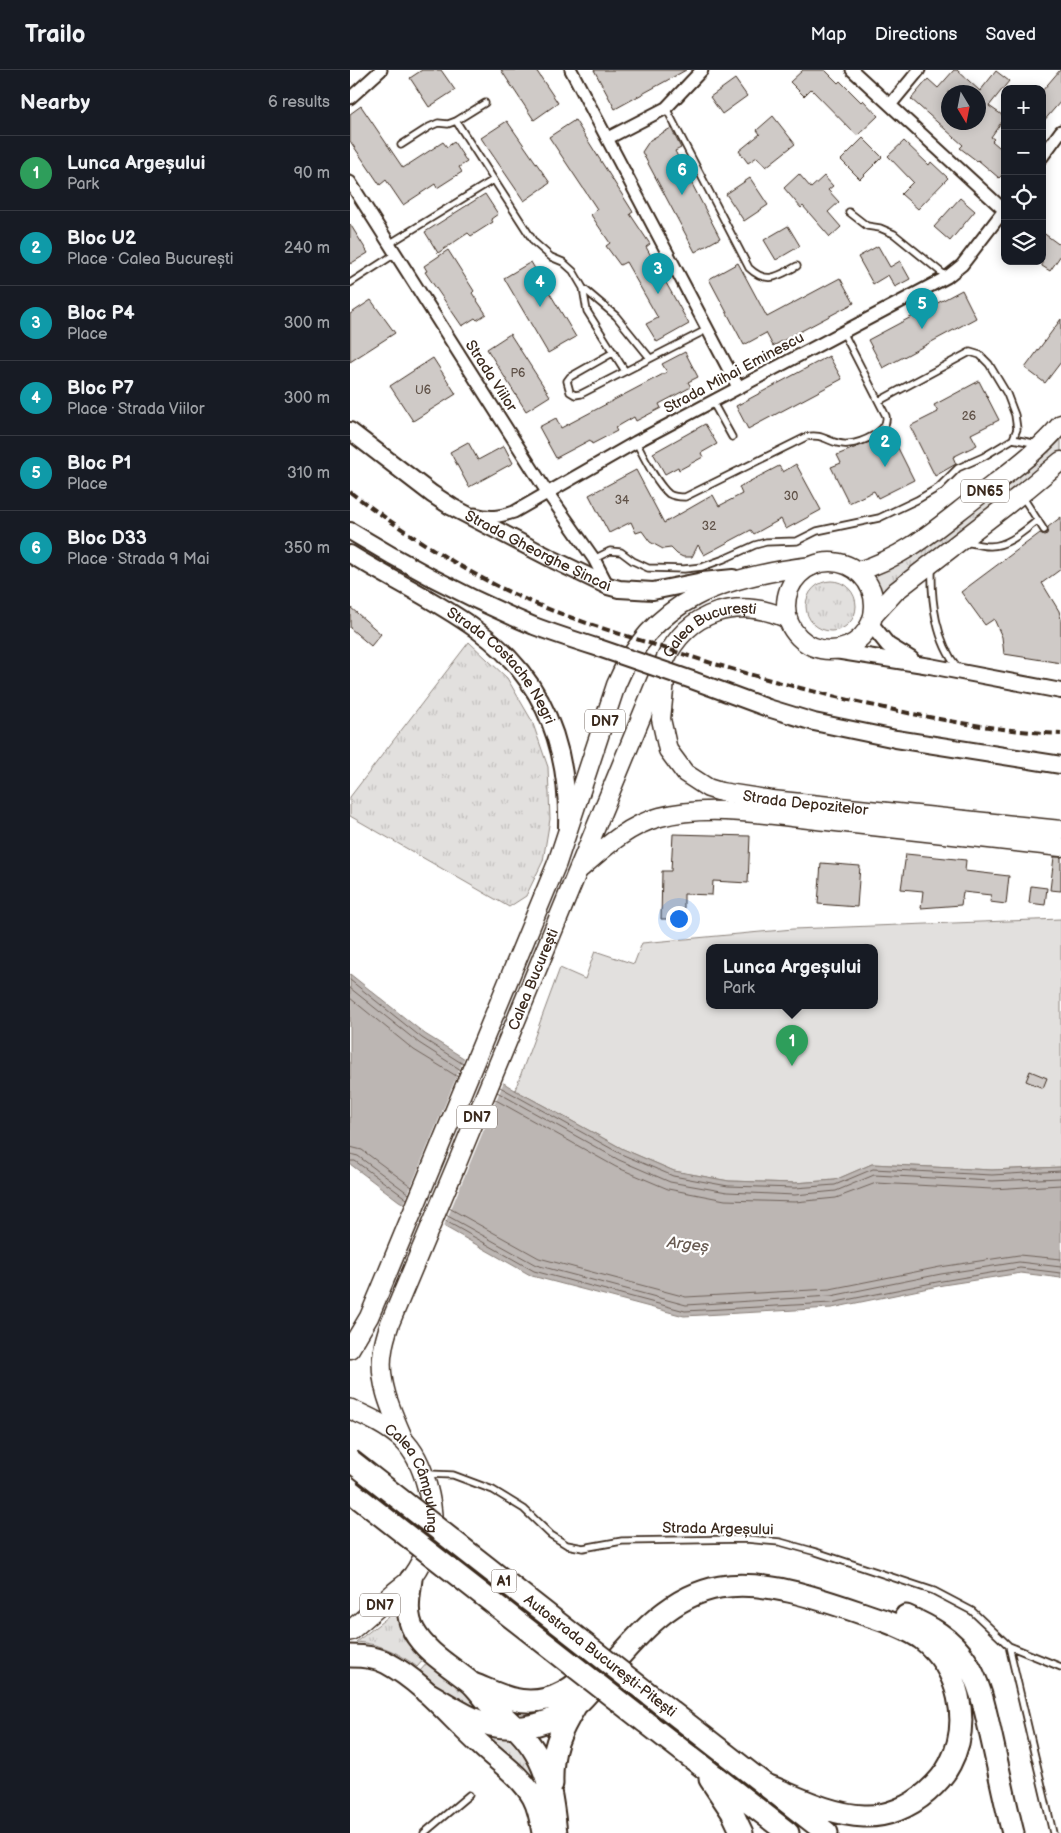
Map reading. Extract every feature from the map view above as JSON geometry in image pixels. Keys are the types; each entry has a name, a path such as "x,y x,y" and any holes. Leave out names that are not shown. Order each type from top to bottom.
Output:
{"highway":[{"name":"Calea Câmpulung","path":"350,1409 373,1419 404,1440 423,1473 432,1523 430,1538 411,1579 350,1631"},
{"name":"Autostrada București-Pitești","path":"350,1460 827,1833"},
{"name":"Autostrada București-Pitești","path":"350,1491 788,1833"},
{"path":"473,1684 512,1699 526,1701 556,1696 570,1690 583,1678 653,1606 688,1584 704,1578 729,1573 758,1573 790,1579 897,1612 926,1624 938,1632 966,1660 974,1675 986,1714 1013,1833"},
{"path":"411,1579 408,1608 413,1630 421,1642 473,1684 487,1701 516,1728 535,1752 544,1771 553,1802"},
{"path":"556,1833 551,1770 553,1753 557,1739 576,1705 650,1625 670,1608 696,1594 731,1585 757,1585 782,1589 907,1630 924,1640 943,1663 952,1678 958,1698 961,1724 958,1743 950,1765 936,1784 919,1799 902,1808 882,1814 864,1816 839,1813 764,1784"},
{"path":"350,1656 373,1658 386,1662 426,1692 473,1719 491,1725 516,1728 539,1724 576,1705"},
{"path":"426,1692 482,1746 517,1776 535,1801 541,1815 543,1833"},
{"path":"702,1766 732,1812 742,1833"}],"main road":[{"name":"DN65","path":"858,572 904,553 1005,476 1042,445 1061,424"},
{"name":"Strada Gheorghe Șincai","path":"350,432 452,507 608,586 620,589 653,591 703,581 750,576"},
{"name":"DN65","path":"872,620 896,591 1061,461"},
{"name":"Strada Costache Negri","path":"350,532 472,598 536,626 768,708 814,722 896,739 1061,765"},
{"name":"Strada Costache Negri","path":"350,554 449,611 478,630 520,669 540,697 553,725 562,755 566,780 567,834"},
{"name":"DN7","path":"812,566 820,563 836,562 858,572"},
{"path":"812,566 799,575 790,588 786,603 788,619 795,632 807,643 821,649 829,650 846,647 854,643 866,632 872,620 874,600 872,593 867,582 858,572"},
{"name":"Calea București","path":"350,1349 362,1321 380,1291 532,926 567,834 616,685 634,650 650,630 684,602 717,587 750,576 812,566"},
{"name":"Calea București","path":"404,1440 390,1406 382,1370 382,1351 390,1323 669,651 686,630 699,620 715,612 728,609 758,608 774,612 788,619"},
{"name":"Strada Depozitelor","path":"669,651 661,719 665,742 668,750 685,773 708,788 721,792 772,800 1061,830"},
{"name":"Strada Depozitelor","path":"579,870 612,842 634,827 666,815 691,811 722,811 785,817 1061,847"}],"street":[{"path":"350,98 381,70"},
{"path":"571,70 738,388"},
{"path":"608,138 666,108 702,70"},
{"path":"852,70 1001,206"},
{"path":"890,105 919,70"},
{"path":"1046,152 1061,131"},
{"name":"Strada Viilor","path":"350,182 547,492 594,559 608,586"},
{"name":"Strada Mihai Eminescu","path":"452,507 489,518 514,512 636,442 947,277 962,266 1001,213"},
{"path":"872,620 888,645 898,653 930,666"},
{"path":"829,650 930,666 1061,691"}],"lane":[{"path":"400,145 429,127 456,121 485,103"},
{"path":"666,108 748,268 757,276 774,278 797,266"},
{"path":"456,121 534,242 551,257 563,262 572,271 583,288 616,316 650,358"},
{"path":"350,283 392,249 493,180"},
{"path":"849,212 867,226 880,228 894,234 947,277"},
{"path":"583,288 587,311 626,371"},
{"path":"614,352 570,377 568,381 570,392 575,395 581,394 708,329"},
{"path":"636,442 661,486 676,497 685,497 806,437 813,435 824,437 835,443 847,444 877,432 885,427 887,422 879,401 843,332"},
{"path":"594,559 610,551 621,552 633,561 648,568 684,570 702,567 766,542 797,541 817,531 879,518 939,487 958,468 983,457 1013,439 1017,429 1015,415 1007,394 989,364 980,355 970,352 879,401"},
{"path":"712,401 732,437"},
{"path":"1013,439 1042,445"},
{"path":"1020,495 1044,530"},
{"path":"960,541 997,546 1038,520"},
{"path":"933,562 932,593 940,630 949,657 961,672"},
{"name":"Strada Argeșului","path":"423,1473 453,1476 493,1490 524,1509 551,1535 567,1545 583,1548 622,1541 746,1539 780,1542 816,1552 934,1591 972,1611 1009,1646 1061,1667"},
{"path":"1009,1646 1053,1833"},
{"path":"424,1833 469,1795"}],"green space":[{"path":"1061,424 1061,461 873,616 872,593 863,576"},
{"path":"826,581 836,581 849,588 856,601 856,611 849,624 836,631 826,631 817,627 810,620 806,611 806,601 810,592 817,585"},
{"path":"469,642 507,678 532,721 548,767 550,819 543,861 526,896 509,907 350,816 350,797"},
{"path":"1061,919 1061,1167 992,1170 872,1164 835,1180 795,1183 729,1181 674,1171 623,1149 515,1090 560,968 585,979 595,951 634,964 642,943 793,929"},
{"path":"397,1610 401,1633 407,1643 424,1659 417,1667 389,1650 356,1642"},
{"path":"428,1662 486,1707 490,1717 454,1698 420,1671"},
{"path":"469,1722 517,1734 546,1799"}],"water":[{"name":"Argeș","path":"350,974 425,1034 515,1090 623,1149 674,1171 729,1181 795,1183 835,1180 872,1164 992,1170 1061,1167 1061,1278 1021,1273 943,1285 832,1308 684,1316 532,1276 399,1201 350,1164"}],"pier":[{"path":"465,1056 504,1081 443,1228 403,1206"}],"building":[{"path":"422,70 441,70 455,90 429,107 410,78"},
{"path":"501,70 536,70 558,103 534,120"},
{"path":"594,70 686,70 615,109"},
{"path":"803,70 825,70 838,83 840,81 861,102 863,100 878,116 857,136 811,89 804,96 790,82"},
{"path":"954,70 957,70 973,85 941,85 941,126 911,99 928,79 938,88"},
{"path":"1061,70 1061,101 1046,118 1046,86"},
{"path":"996,71 1009,81 1006,85 1001,85 1001,91 989,106 1001,114 1001,123 991,137 994,139 992,141 1001,149 1001,176 999,178 960,148 963,145 946,130 986,130 985,85"},
{"path":"735,79 747,96 722,114 710,97"},
{"path":"361,106 403,168 443,142 447,147 454,142 467,162 459,167 462,172 437,188 435,184 403,205 386,180 380,185 350,141 350,114"},
{"path":"773,116 795,144 766,167 757,157 748,163 739,151 760,134 757,130"},
{"path":"575,120 633,212 630,214 650,244 646,247 689,324 657,342 646,324 658,318 626,262 620,265 606,246 610,243 591,215 597,209 549,137"},
{"path":"507,121 550,183 524,201 481,138"},
{"path":"671,128 681,148 675,151 720,238 695,252 642,152 650,140"},
{"path":"863,138 882,157 860,179 841,160"},
{"path":"904,141 929,165 931,162 948,178 918,209 901,194 913,182 888,156"},
{"path":"799,174 811,188 824,176 833,186 828,190 839,202 828,212 841,227 830,237 803,206 801,208 784,188"},
{"path":"750,178 768,205 744,221 726,194"},
{"path":"485,194 498,214 491,219 493,222 471,236 468,233 438,253 425,232"},
{"path":"960,198 975,211 950,241 934,227"},
{"path":"350,224 368,253 350,264"},
{"path":"788,226 800,246 776,260 764,240"},
{"path":"1046,235 1061,246 1061,255 1050,271 1042,266 1046,265"},
{"path":"878,246 890,267 900,261 910,279 895,287 888,275 873,284 858,257"},
{"path":"448,250 486,314 462,326 425,272 427,271 424,266"},
{"path":"531,262 576,337 548,353 504,278"},
{"path":"738,263 767,317 840,278 854,303 773,346 766,333 744,345 709,279"},
{"path":"962,290 976,318 883,368 868,340"},
{"path":"371,300 395,333 350,362 350,314"},
{"path":"1061,319 1061,362 1045,383 1025,368"},
{"path":"510,334 550,396 526,411 487,349"},
{"path":"685,352 698,377 688,382 691,387 659,404 661,408 636,421 634,417 615,428 617,431 592,444 590,440 556,458 539,427 556,418 561,428 667,372 662,364"},
{"path":"829,356 842,379 748,429 736,406"},
{"path":"433,358 456,394 413,421 390,386"},
{"path":"979,381 999,420 971,434 977,445 953,457 956,464 935,476 910,426 938,412 934,405"},
{"path":"705,424 717,444 701,453 703,457 679,470 678,467 665,474 653,453"},
{"path":"892,436 914,480 878,498 874,491 849,503 831,467 841,463 837,455 876,439 878,443"},
{"path":"468,442 478,460 504,446 513,463 469,487 450,452"},
{"path":"796,464 821,510 786,529 781,519 754,534 751,530 704,555 698,545 692,557 683,557 671,548 663,549 650,542 642,531 636,533 631,522 609,533 589,495 636,470 664,523 713,495 719,506 742,494 739,487 779,466 783,472"},
{"path":"1061,517 1061,569 1042,583 1059,611 1061,619 1061,663 1004,654 1002,637 994,619 985,625 961,592 1040,533 1047,534 1048,527"},
{"path":"350,607 381,634 371,646 350,628"},
{"path":"673,834 750,836 748,883 713,881 712,895 684,894 684,919 661,919 662,871 671,871"},
{"path":"906,854 966,860 965,871 1009,876 1006,904 990,902 991,895 963,892 961,905 921,908 923,891 901,889"},
{"path":"1054,857 1061,857 1061,891 1050,890"},
{"path":"821,863 860,866 857,907 818,904"},
{"path":"1031,886 1047,888 1045,905 1029,903"},
{"path":"1030,1071 1047,1078 1043,1088 1026,1081"}],"railway":[{"path":"350,492 424,543 481,578 538,605 594,626 737,670 851,700 970,724 1061,734"}],"place":[{"name":"Bloc D33","path":"682,195"},
{"name":"Bloc P4","path":"658,294"},
{"name":"Bloc P7","path":"540,307"},
{"name":"Bloc P1","path":"922,329"},
{"name":"Bloc U2","path":"885,467"},
{"name":"Lunca Argeșului","path":"792,1066"}]}
